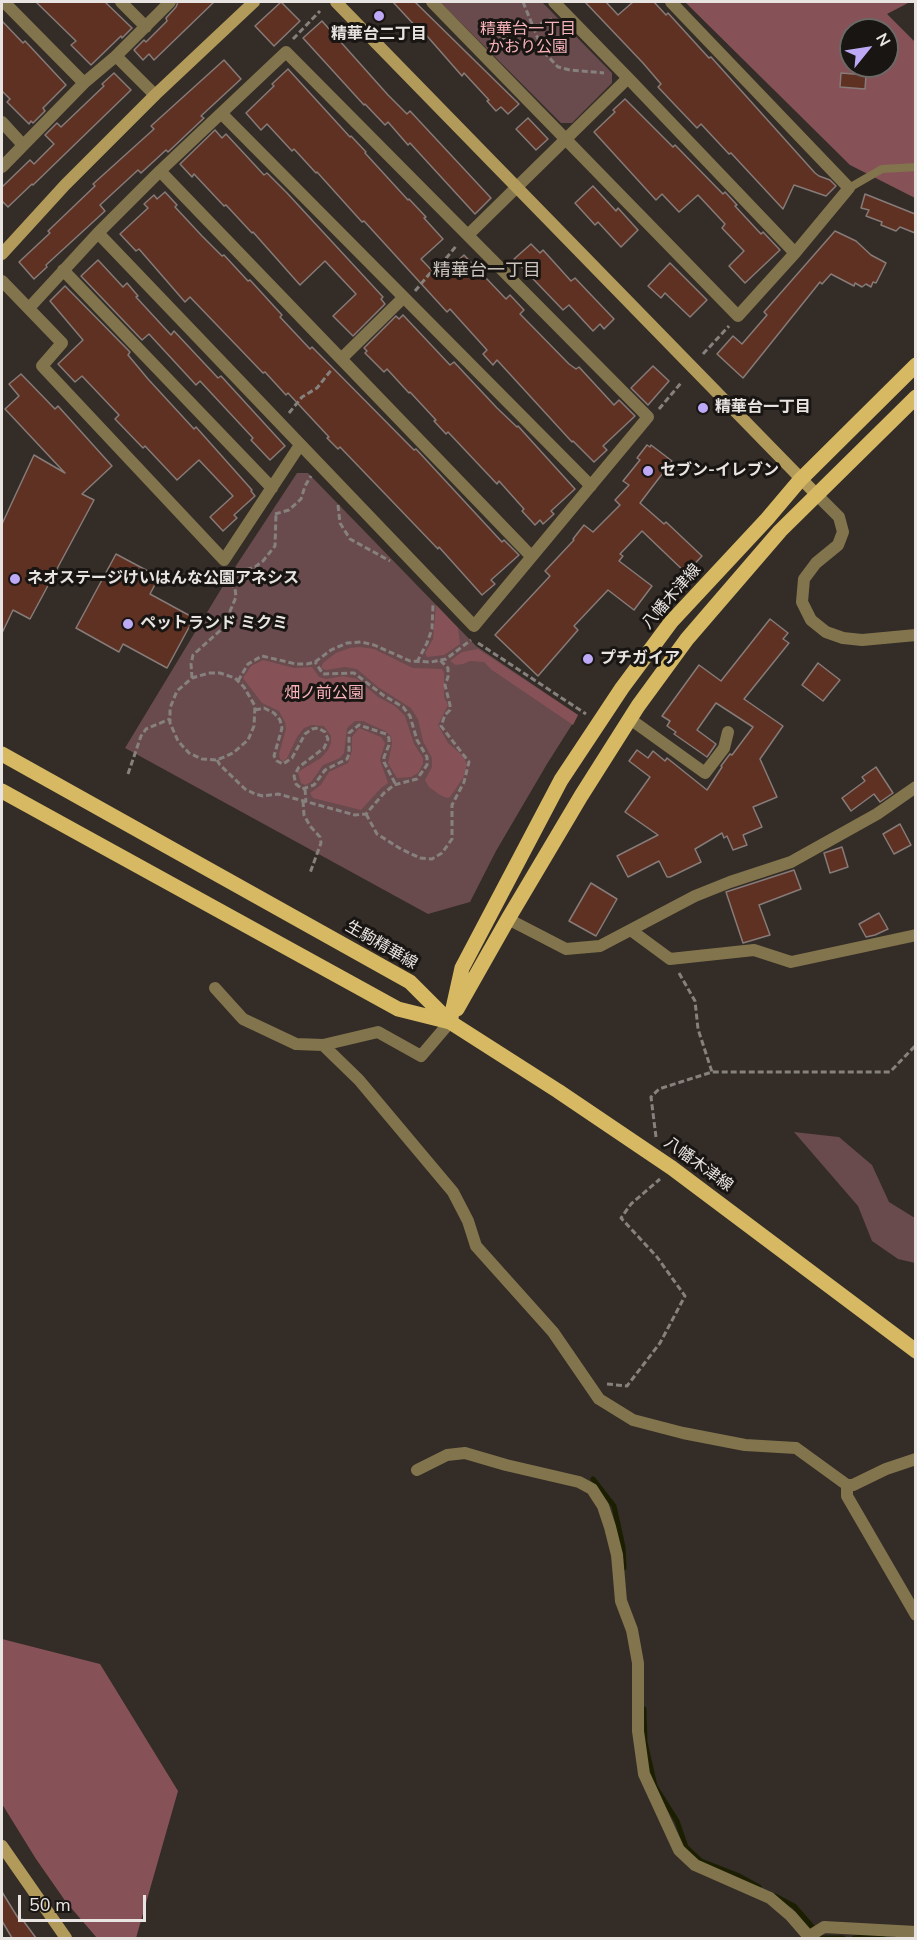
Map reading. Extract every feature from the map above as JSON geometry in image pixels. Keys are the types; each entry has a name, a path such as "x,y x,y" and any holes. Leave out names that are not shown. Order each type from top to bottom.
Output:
{"main road":[{"name":"八幡木津線","path":"915,365 800,480 671,622 622,688 561,780 462,968 450,1022 658,1158 915,1352"},
{"path":"2,791 398,1009 450,1022 581,796 630,719 687,639 780,531 915,397"},
{"name":"生駒精華線","path":"2,754 410,981 450,1022"}],"street":[{"path":"4,2 84,83"},
{"path":"121,2 146,27"},
{"path":"2,167 84,83 116,56 170,2"},
{"path":"2,254 65,185 155,94 254,2"},
{"path":"336,2 800,480 839,517 843,532 838,545 816,563 804,579 802,602 811,620 826,632 843,638 862,640 915,635"},
{"path":"432,2 738,316 849,188 671,2"},
{"path":"554,2 795,253"},
{"path":"29,308 98,233 160,171 286,52 648,417 474,626 98,233"},
{"path":"116,56 155,94"},
{"path":"469,234 628,78"},
{"path":"222,114 591,486"},
{"path":"2,122 23,145"},
{"path":"160,171 531,556"},
{"path":"63,270 272,488"},
{"path":"2,281 62,343 42,366 224,560 300,445"},
{"path":"341,358 404,298"},
{"path":"630,719 705,773 724,748 728,732"},
{"path":"508,919 566,949 600,946 695,896 791,862 878,814 915,787"},
{"path":"632,931 670,958 754,951 791,962 915,935"},
{"path":"215,988 243,1019 296,1044 323,1044 378,1032 421,1056 450,1022"},
{"path":"323,1044 359,1080 453,1192 468,1221 476,1246 553,1332 599,1399 633,1420 745,1445 796,1448 847,1485 915,1459"},
{"path":"417,1470 447,1455 465,1453 579,1482 592,1489 603,1506 610,1527 617,1556 621,1600 632,1630 638,1663 638,1731 644,1774 679,1850 695,1865 770,1898 791,1916 809,1938 824,1928 915,1932"},
{"path":"847,1485 847,1496 915,1615"},
{"path":"2,1846 66,1938"}],"lane":[{"path":"849,188 882,169 915,167"}],"path":[{"path":"523,2 543,51 558,67 609,73"},
{"path":"286,52 285,46 320,11"},
{"path":"499,70 499,56 495,45 517,30 534,26 564,12"},
{"path":"404,298 413,293 454,247 469,234"},
{"path":"703,354 738,316"},
{"path":"278,422 292,412 302,398 317,388 341,358"},
{"path":"648,417 656,413 681,383"},
{"path":"268,511 276,514 289,510 301,499 305,486 319,464"},
{"path":"338,500 340,523 350,539 393,563"},
{"path":"192,678 193,655 223,628 236,597 235,588 225,576 255,567 263,561 274,546 276,514"},
{"path":"417,662 432,629 433,597"},
{"path":"238,681 248,664 262,656 297,664 315,662 331,650 347,643 361,642 417,662 446,659 473,638"},
{"path":"478,643 586,714"},
{"path":"366,814 377,834 420,858 432,859 442,853 452,839 452,805 464,782 469,762 441,726 450,710 450,705 445,685 448,668 440,660"},
{"path":"217,760 244,789 255,794 263,796 278,794 355,815 366,814 384,793 396,784 417,779 428,765 427,757 417,740 410,716 403,706 383,696 354,673 323,674 315,662"},
{"path":"220,673 235,678 244,687 255,705 254,726 248,741 233,753 217,760 202,759 189,753 178,741 170,719 170,708 177,691 192,678 220,673"},
{"path":"255,710 264,708 274,713 280,720 282,728 274,756 283,765 292,759 305,734 318,728 325,732 328,739 324,748 298,767 294,776 296,784 305,789"},
{"path":"128,774 141,736 146,729 170,719"},
{"path":"305,789 314,785 325,770 347,759 349,733 359,725 386,734 389,738 384,762 396,784"},
{"path":"305,789 304,815 320,837 321,843 310,873"},
{"path":"670,958 695,1001 698,1029 712,1072"},
{"path":"658,1158 651,1097 659,1089 712,1072 890,1072 915,1045"},
{"path":"587,1381 627,1386 660,1343 685,1296 657,1257 621,1218 631,1204 672,1168"}],"green space":[{"name":"精華台一丁目 かおり公園","path":"440,2 542,2 612,73 612,83 572,123 561,123"},
{"path":"685,2 910,2 887,14 891,18 839,18 839,78 899,78 899,26 915,42 915,198 850,165"},
{"name":"畑ノ前公園","path":"297,473 308,473 476,646 578,715 496,851 470,902 428,914 125,748 226,581"},
{"path":"436,605 458,628 460,644 444,655 427,657 425,653 433,639"},
{"path":"360,647 374,649 413,668 442,669 444,697 448,705 438,725 448,743 462,755 467,764 463,778 450,797 440,795 429,787 425,780 432,767 432,758 423,741 418,719 411,708 378,687 357,669 345,667 326,670 321,668 323,663 336,653"},
{"path":"478,649 578,715 573,725 492,670 484,662 470,661 456,665 451,662 462,652"},
{"path":"263,660 294,668 312,667 319,677 326,679 343,676 357,679 378,697 395,706 405,716 414,744 423,758 423,764 418,773 411,777 397,778 388,763 392,744 391,736 363,721 355,721 347,728 344,753 340,758 323,765 311,782 305,785 301,783 298,772 321,758 328,750 331,736 324,726 312,725 304,728 287,758 283,762 280,759 279,754 286,729 285,722 279,711 262,703 243,678 251,666"},
{"path":"359,728 381,737 385,743 380,760 388,783 361,810 313,798 310,793 321,785 329,772 348,763 352,751 352,737"},
{"path":"794,1132 839,1137 872,1165 889,1202 915,1218 915,1263 898,1259 872,1241 858,1206"},
{"path":"2,1639 100,1664 178,1791 136,1938 97,1938 66,1902 2,1804"}],"building":[{"path":"36,2 105,2 132,28 91,65 71,45 76,41"},
{"path":"178,2 214,2 154,60 149,54 143,60 134,50 144,40 146,42 167,21 166,18"},
{"path":"281,2 300,21 274,46 255,26"},
{"path":"393,2 415,2 519,104 508,114 501,107 496,111 464,73 462,76 420,28 418,29"},
{"path":"585,2 606,2 618,15 633,2 654,2 666,15 668,13 709,58 711,57 815,173 830,180 836,186 826,196 794,185 783,209 701,124 697,128 675,105 658,87 661,84 643,63"},
{"path":"2,21 23,43 25,41 66,85 43,108 45,111 33,123 31,121 29,124 7,102 10,99 2,91"},
{"path":"322,21 388,95 407,114 410,111 491,198 475,214 410,143 408,145 388,122 385,125 364,105 303,38"},
{"path":"224,60 241,79 201,116 204,118 168,152 166,150 141,173 138,170 100,205 105,211 46,265 47,267 34,279 19,262 95,186 93,184 154,129 151,126"},
{"path":"288,69 426,217 424,218 443,239 421,259 439,278 464,255 506,299 510,295 524,310 520,314 569,364 576,369 579,367 614,405 619,400 635,416 603,446 607,450 594,462 572,442 497,360 493,365 483,354 487,350 450,309 447,312 317,172 294,149 292,151 267,124 261,130 246,113"},
{"path":"114,73 131,90 8,207 2,201 2,187 30,160 34,164 54,144 45,135 57,123 61,127 104,86 102,84"},
{"path":"841,78 866,78 865,89 840,87"},
{"path":"625,99 723,194 725,192 761,234 763,232 780,250 745,283 729,266 744,251 722,228 725,224 698,195 679,212 662,194 656,200 594,132"},
{"path":"528,118 548,139 536,150 516,129"},
{"path":"215,130 222,138 226,134 264,175 267,173 383,297 381,299 385,304 353,336 333,316 356,294 325,261 300,285 253,232 194,174 192,177 180,164"},
{"path":"593,186 638,230 621,247 598,222 595,225 575,203"},
{"path":"165,192 177,205 175,207 222,256 224,255 248,281 250,280 310,349 312,347 414,450 416,449 502,542 504,540 519,555 491,580 495,584 482,595 439,547 438,549 340,447 338,449 327,438 329,437 288,393 286,395 265,372 263,373 190,297 185,302 139,249 136,251 120,234 148,208 144,204 154,195 157,199"},
{"path":"865,194 915,214 915,233 900,227 896,231 866,216 869,210 861,208"},
{"path":"835,231 856,241 871,255 886,263 876,283 873,282 871,287 866,284 862,287 855,283 854,286 831,274 822,284 820,282 743,378 717,354 733,336 742,344 767,315 764,312"},
{"path":"531,244 540,253 543,250 571,281 575,278 614,319 604,329 600,324 593,331 569,305 563,310 514,259"},
{"path":"98,260 123,287 127,283 138,296 136,297 171,335 174,331 218,378 221,376 285,446 270,460 251,440 253,438 200,381 196,385 149,334 142,340 81,276"},
{"path":"670,263 707,300 690,317 665,293 661,298 648,286"},
{"path":"65,286 130,352 128,355 148,379 194,429 196,427 252,490 255,496 234,515 237,518 223,531 210,517 233,496 199,460 177,480 115,419 119,415 82,376 75,382 58,364 83,340 50,301"},
{"path":"403,315 450,365 454,362 497,408 518,426 575,489 551,511 554,514 543,524 540,520 535,525 499,481 497,484 448,432 446,434 434,421 436,420 387,369 384,372 365,353 367,351 364,348 396,316 399,319"},
{"path":"653,366 669,381 648,405 631,388"},
{"path":"21,374 55,409 58,406 112,466 82,494 94,500 30,619 13,610 2,633 2,524 34,455 65,473 5,409 19,396 9,384"},
{"path":"647,445 650,447 651,445 672,461 640,503 664,524 666,522 702,556 686,573 642,531 620,554 623,556 619,561 652,586 634,610 608,590 574,626 578,630 538,676 495,635 550,576 545,571 574,540 584,525 593,532 620,505 615,500 629,485 623,481 640,460 637,458"},
{"path":"116,554 159,577 150,594 194,618 167,668 123,644 119,652 76,628"},
{"path":"770,619 788,633 783,639 789,643 744,699 783,726 760,759 777,797 753,807 762,827 743,835 747,845 733,850 727,836 724,838 722,833 695,849 701,862 670,877 667,877 659,861 628,877 617,856 658,835 625,812 650,777 629,761 637,750 648,758 653,751 665,761 667,758 707,790 721,766 753,727 716,703 697,730 716,744 707,757 674,734 676,732 667,726 670,721 662,716 699,665 721,681"},
{"path":"818,663 840,680 823,701 802,685"},
{"path":"876,767 893,793 880,802 874,794 851,811 842,798 865,781 862,777"},
{"path":"900,824 911,845 894,854 883,834"},
{"path":"842,847 848,867 830,873 824,853"},
{"path":"794,870 801,889 759,905 770,935 743,943 726,892"},
{"path":"591,883 617,899 596,936 569,921"},
{"path":"879,913 888,929 866,937 859,924"},
{"path":"2,1892 20,1921 22,1919 36,1938 12,1938 2,1921"}],"waterway":[{"path":"593,1479 614,1506 623,1547 624,1568"},
{"path":"644,1709 645,1742 655,1786 677,1821 686,1847 701,1861 737,1875 759,1887"},
{"path":"775,1896 794,1906 822,1938 843,1938"},
{"path":"854,1938 883,1935"},
{"path":"895,1936 914,1938"}],"place":[{"name":"精華台二丁目","path":"379,16"},
{"name":"精華台一丁目","path":"703,408"},
{"name":"セブン-イレブン","path":"648,471"},
{"name":"ネオステージけいはんな公園アネシス","path":"15,579"},
{"name":"ペットランド ミクミ","path":"128,624"},
{"name":"プチガイア","path":"588,659"}],"district":[{"name":"精華台一丁目","path":"487,272"}]}
